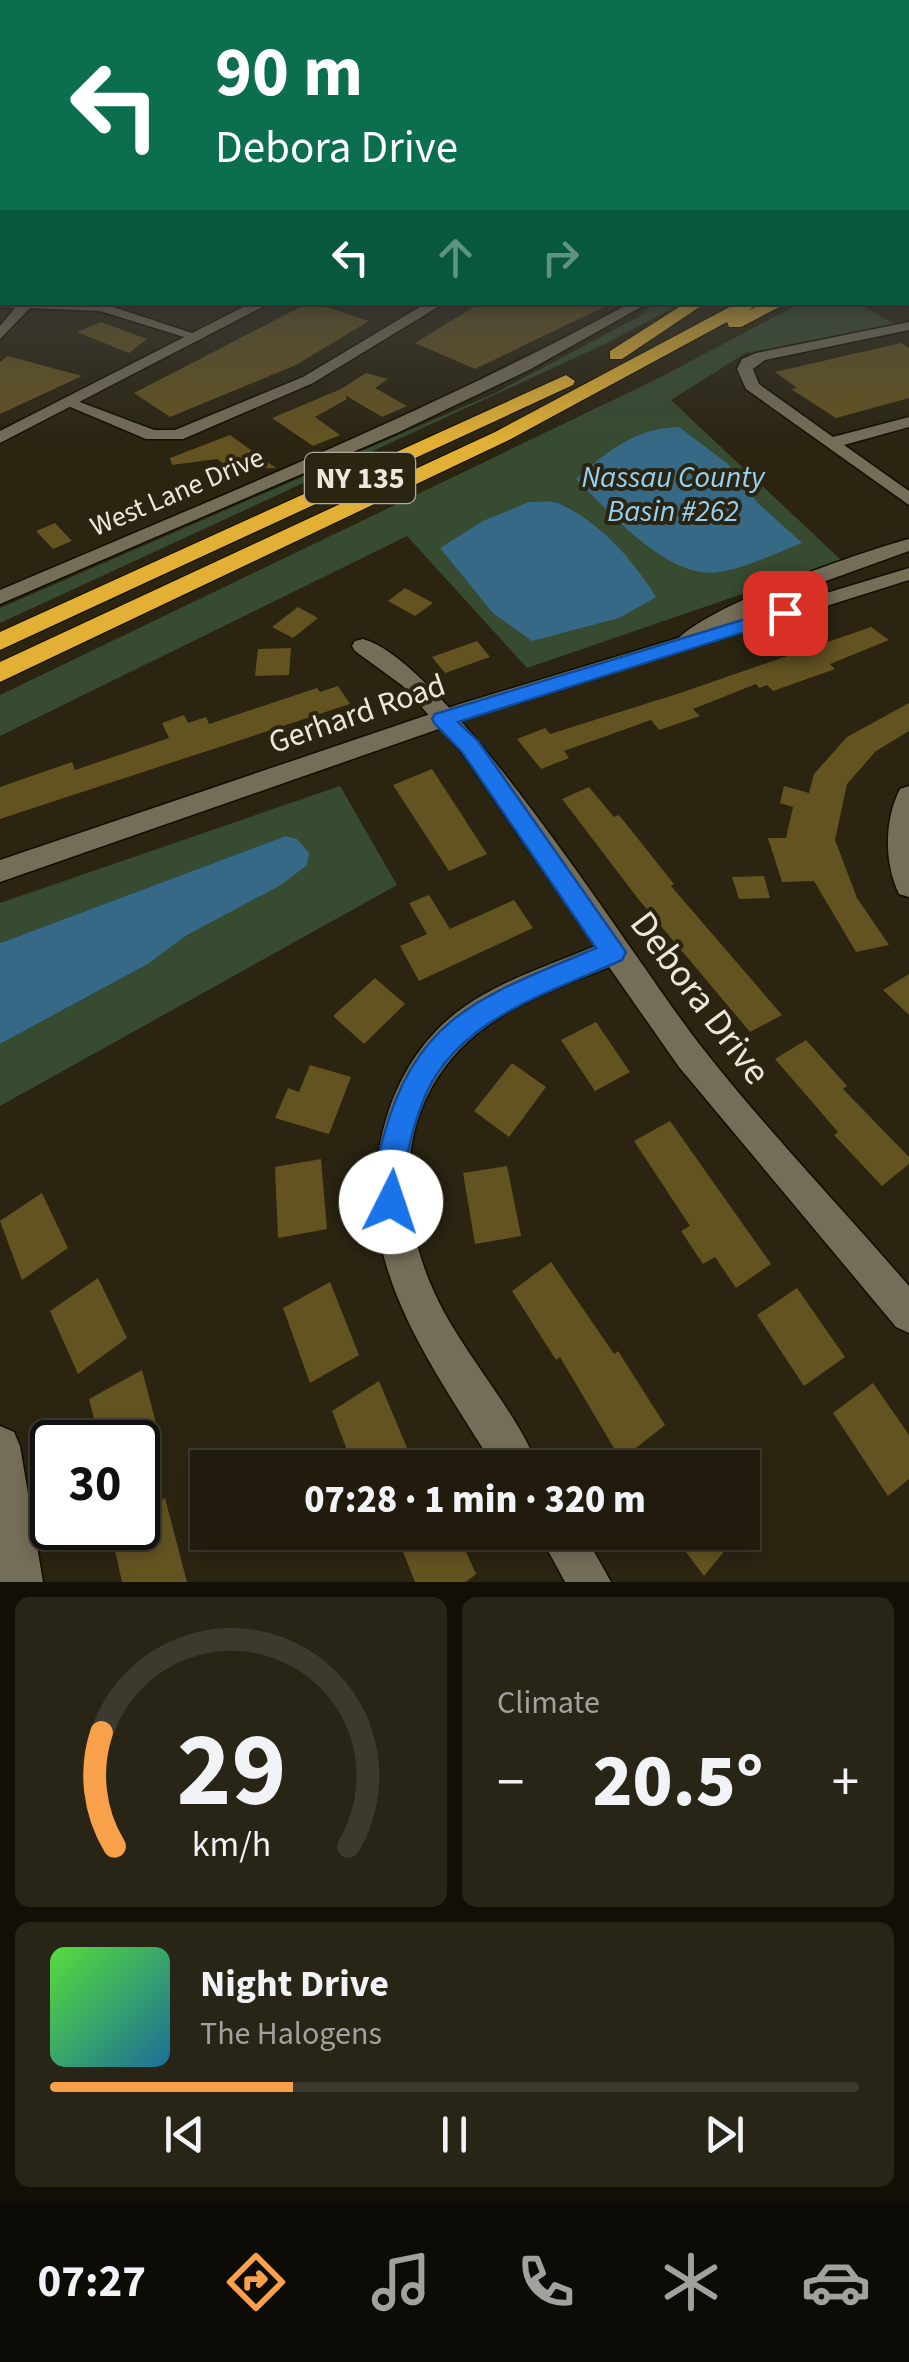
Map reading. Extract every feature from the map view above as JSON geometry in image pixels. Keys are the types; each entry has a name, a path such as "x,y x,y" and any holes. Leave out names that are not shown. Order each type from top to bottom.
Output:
{"highway":[{"path":"616,356 694,305"},
{"name":"NY 135","path":"0,642 478,424 709,305"},
{"name":"NY 135","path":"0,673 502,436 641,365 747,305"},
{"path":"641,365 774,305"}],"street":[{"path":"0,335 25,305"},
{"path":"51,305 101,307 197,337"},
{"path":"0,438 259,305"},
{"path":"69,403 152,435 177,435 308,380 435,305"},
{"name":"West Lane Drive","path":"0,598 391,429 540,359 638,305"},
{"path":"909,326 752,360 744,369 752,386 909,500"},
{"path":"830,442 909,422"},
{"path":"686,642 741,608 844,564 909,545"},
{"name":"Gerhard Road","path":"0,871 443,719 909,574"},
{"name":"Debora Drive","path":"363,646 412,681 470,747 690,1057 909,1314"},
{"path":"909,796 899,828 899,853 909,886"},
{"path":"508,1450 421,1305 402,1264 391,1202 391,1165 407,1101 422,1072 450,1038 489,1007 613,952"},
{"path":"0,1446 21,1582"},
{"path":"569,1550 588,1582"}],"green space":[{"path":"651,305 678,305 607,343 0,623 0,608 495,393 642,315"},
{"path":"796,305 861,305 901,328 761,356 747,352 671,400 841,560 527,668 407,536 0,736 0,695 661,377","holes":["728,464 758,503 801,543 719,573"]},
{"path":"340,786 397,885 0,1106 0,1044 148,964 187,935 285,836 0,943 0,903"}],"water":[{"name":"Nassau County Basin #262","path":"679,427 728,464 758,503 802,543 731,570 701,572 681,566 641,541 576,479 623,443 649,432"},
{"path":"529,502 557,503 589,521 626,556 656,597 619,618 532,641 493,613 440,548 483,521"},
{"path":"285,836 297,839 309,853 307,865 281,885 187,935 148,964 0,1044 0,943"}],"building":[{"path":"304,305 319,305 369,321 296,365 170,417 134,393"},
{"path":"477,305 608,305 475,369 415,343"},
{"path":"101,322 147,339 129,353 77,332"},
{"path":"901,343 909,348 909,398 836,418 791,389 797,388 775,372"},
{"path":"8,356 82,376 0,414 0,362"},
{"path":"366,373 388,379 375,388 407,406 382,417 345,395 347,399 315,417 340,435 313,446 272,418 341,389"},
{"path":"230,435 276,468 229,468 217,459 172,465 170,458"},
{"path":"55,523 72,541 53,549 36,531"},
{"path":"405,588 433,603 415,616 388,601"},
{"path":"298,607 318,618 293,638 272,627"},
{"path":"871,627 889,640 830,664 835,669 773,691 767,685 759,688 756,684 693,709 700,716 659,730 651,720 564,751 569,758 541,769 517,739 545,728 550,734 680,693"},
{"path":"477,641 490,657 445,673 432,657"},
{"path":"291,648 289,675 255,676 258,649"},
{"path":"338,686 350,704 0,819 0,787 72,762 75,770 169,738 162,723 184,715 188,723 206,717 209,724 317,688 320,692"},
{"path":"909,703 909,731 876,751 847,784 835,840 857,898 889,945 856,952 814,881 782,882 768,838 786,838 793,807 780,803 784,786 809,793 814,774 847,737"},
{"path":"432,769 487,854 449,871 393,785"},
{"path":"589,787 614,817 619,815 674,884 671,886 782,1015 750,1032 639,900 562,799"},
{"path":"764,876 770,898 739,899 732,877"},
{"path":"429,895 450,929 514,900 533,928 419,981 400,946 427,934 409,903"},
{"path":"909,974 909,1015 883,990"},
{"path":"375,978 405,1004 364,1044 333,1016"},
{"path":"596,1022 630,1072 595,1091 561,1040"},
{"path":"806,1040 847,1086 843,1089 909,1157 909,1164 882,1186 834,1135 838,1132 775,1059"},
{"path":"512,1063 546,1087 509,1137 474,1111"},
{"path":"310,1065 351,1077 329,1134 275,1118 288,1088 299,1092"},
{"path":"670,1121 771,1264 736,1288 715,1257 703,1264 681,1231 690,1226 634,1141"},
{"path":"321,1159 327,1229 278,1238 275,1167"},
{"path":"507,1166 521,1236 475,1244 463,1173"},
{"path":"42,1193 68,1248 22,1280 0,1221"},
{"path":"551,1262 614,1354 618,1351 665,1425 634,1450 615,1450 560,1357 556,1360 512,1291"},
{"path":"98,1278 127,1338 78,1374 50,1311"},
{"path":"330,1282 359,1355 310,1383 283,1308"},
{"path":"797,1288 845,1357 804,1386 757,1315"},
{"path":"142,1370 155,1420 94,1420 89,1399"},
{"path":"379,1381 408,1450 347,1450 332,1411"},
{"path":"873,1383 909,1435 909,1479 888,1496 833,1413"},
{"path":"165,1498 187,1582 122,1582 115,1550 160,1550 160,1501"},
{"path":"402,1550 465,1550 476,1574 466,1582 415,1582"},
{"path":"684,1550 725,1550 704,1576"}],"route":[{"path":"391,1202 391,1165 407,1101 422,1072 450,1038 489,1007 613,952 470,747 443,719 785,613"}]}
